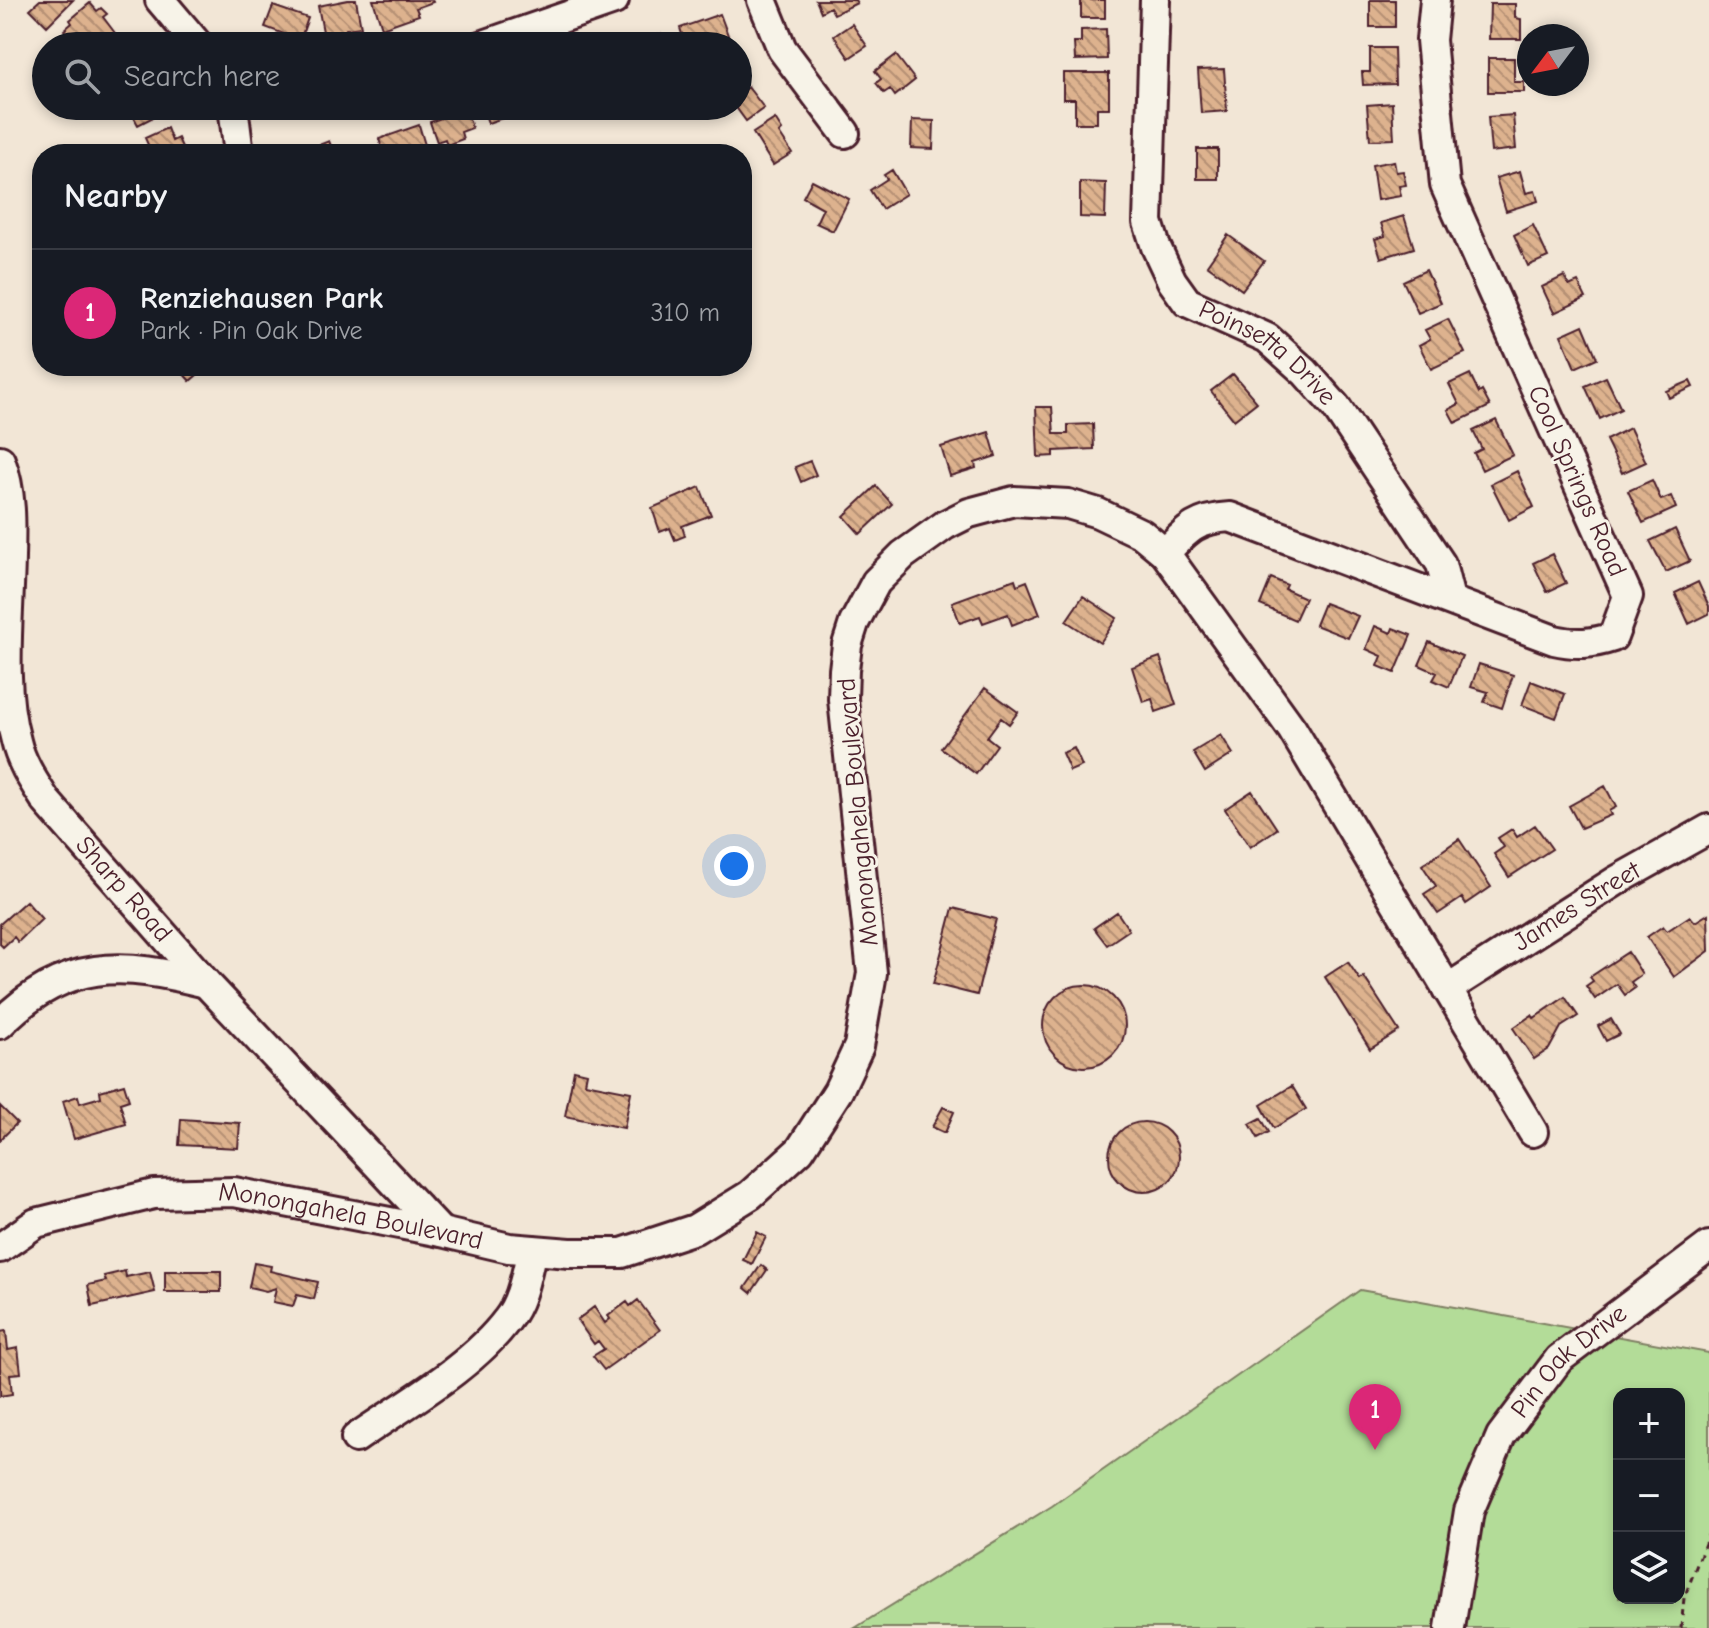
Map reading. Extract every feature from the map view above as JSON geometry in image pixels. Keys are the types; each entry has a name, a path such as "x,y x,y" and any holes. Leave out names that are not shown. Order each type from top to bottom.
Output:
{"street":[{"path":"160,0 187,32"},
{"path":"521,32 614,0"},
{"path":"762,0 782,49 845,133"},
{"name":"Poinsetta Drive","path":"1155,0 1148,222 1172,281 1187,302 1267,338 1305,372 1336,407 1441,564 1450,599"},
{"name":"Cool Springs Road","path":"1165,553 1192,526 1210,518 1230,517 1571,644 1594,643 1613,637 1628,596 1445,185 1431,40 1435,0"},
{"path":"235,120 238,144"},
{"name":"Sharp Road","path":"0,460 5,472 11,520 8,703 26,770 46,801 206,983 441,1232"},
{"name":"Monongahela Boulevard","path":"0,1248 36,1223 154,1194 234,1192 509,1248 622,1253 695,1229 750,1195 800,1150 838,1091 859,1046 872,973 843,699 847,645 854,623 876,582 924,538 969,513 1014,501 1068,504 1098,513 1142,534 1165,553 1292,729 1533,1132"},
{"name":"James Street","path":"1447,989 1616,881 1709,829"},
{"path":"0,1024 54,982 82,973 112,968 157,970 206,983"},
{"name":"Pin Oak Drive","path":"1450,1628 1469,1511 1501,1436 1559,1359 1709,1246"},
{"path":"356,1438 442,1379 508,1319 521,1294 532,1250"}],"path":[{"path":"1681,1628 1684,1598 1709,1533"}],"green space":[{"path":"1360,1290 1709,1353 1709,1628 855,1628 1052,1506"}],"building":[{"path":"40,0 73,0 47,26 30,9"},
{"path":"356,0 361,27 346,29 347,32 323,32 318,6"},
{"path":"373,0 433,2 416,8 419,15 382,28"},
{"path":"816,0 855,0 857,3 834,14 830,7 821,12"},
{"path":"1081,0 1105,0 1105,18 1081,18"},
{"path":"1370,0 1395,0 1395,27 1370,27"},
{"path":"90,3 97,11 101,8 107,14 103,17 114,32 66,32 64,30 72,23 70,20"},
{"path":"1490,4 1515,4 1515,18 1521,19 1521,24 1517,24 1517,39 1489,39"},
{"path":"273,6 308,18 303,32 278,32 265,27"},
{"path":"720,14 727,32 681,32 680,28"},
{"path":"852,24 867,46 849,58 834,36"},
{"path":"1106,29 1107,59 1075,60 1074,42 1081,42 1081,30"},
{"path":"1370,48 1394,48 1395,84 1363,85 1362,72 1370,72"},
{"path":"896,55 915,80 895,96 890,89 884,93 876,83 881,79 875,71"},
{"path":"1488,58 1514,58 1517,92 1488,92"},
{"path":"1224,69 1227,111 1201,113 1198,70"},
{"path":"1063,73 1109,73 1109,108 1097,108 1097,123 1075,123 1075,99 1063,99"},
{"path":"752,92 764,108 752,117"},
{"path":"1392,103 1394,139 1370,140 1367,105"},
{"path":"1513,115 1516,149 1491,152 1488,117"},
{"path":"775,119 782,130 779,133 792,153 773,165 753,133"},
{"path":"469,120 472,128 461,132 463,139 447,144 445,139 437,142 430,122"},
{"path":"912,120 934,121 933,149 911,148"},
{"path":"419,125 425,144 381,144 379,139"},
{"path":"167,128 172,141 178,138 181,144 148,144 145,138"},
{"path":"1197,149 1218,149 1218,179 1197,179"},
{"path":"1394,161 1396,172 1403,171 1406,185 1399,186 1401,196 1377,200 1372,165"},
{"path":"892,170 906,194 882,209 870,190 887,179 884,175"},
{"path":"1520,171 1526,193 1535,191 1538,201 1506,211 1496,178"},
{"path":"812,180 849,199 833,231 816,223 823,208 803,197"},
{"path":"1080,182 1106,183 1105,218 1080,217"},
{"path":"1404,216 1414,248 1381,258 1375,239 1385,236 1381,223"},
{"path":"1533,225 1548,257 1528,266 1514,235"},
{"path":"1228,235 1264,261 1242,290 1207,265"},
{"path":"1426,270 1441,303 1418,313 1403,281"},
{"path":"1564,276 1569,286 1578,282 1586,298 1554,313 1542,287"},
{"path":"1448,319 1465,353 1431,369 1419,345 1430,339 1425,330"},
{"path":"1583,325 1597,358 1575,368 1561,335"},
{"path":"1233,374 1257,402 1234,420 1211,391"},
{"path":"1470,374 1479,393 1482,391 1490,406 1455,423 1448,410 1459,404 1449,384"},
{"path":"1606,377 1621,409 1600,419 1585,386"},
{"path":"1690,381 1693,387 1669,398 1666,391"},
{"path":"1036,407 1052,407 1054,434 1068,434 1068,425 1093,424 1094,449 1054,451 1054,456 1038,457"},
{"path":"1496,420 1513,455 1482,470 1474,453 1482,449 1473,431"},
{"path":"1630,428 1646,462 1622,473 1606,440"},
{"path":"989,432 996,456 975,463 976,468 950,476 941,447"},
{"path":"810,461 816,475 801,482 795,467"},
{"path":"1517,471 1534,507 1509,520 1491,484"},
{"path":"1652,480 1661,500 1671,496 1676,508 1643,523 1628,491"},
{"path":"876,486 892,504 860,534 844,516"},
{"path":"700,487 711,515 682,526 685,536 675,540 670,528 660,532 652,508"},
{"path":"1675,529 1690,561 1666,572 1650,541"},
{"path":"1552,554 1566,583 1547,592 1533,563"},
{"path":"1271,578 1305,598 1295,620 1260,605"},
{"path":"1015,579 1017,585 1027,581 1040,614 1012,625 1008,614 983,623 980,616 960,623 952,602"},
{"path":"1698,582 1709,606 1709,614 1689,624 1675,593"},
{"path":"1083,596 1117,618 1100,643 1066,621"},
{"path":"1324,603 1358,616 1348,638 1315,625"},
{"path":"1375,626 1391,633 1393,628 1411,635 1395,673 1378,666 1382,656 1366,649"},
{"path":"1429,642 1462,656 1449,687 1433,680 1437,673 1419,665"},
{"path":"1160,657 1176,705 1156,712 1152,699 1143,702 1132,667"},
{"path":"1479,664 1513,675 1502,708 1484,702 1488,692 1471,687"},
{"path":"1531,681 1565,694 1556,718 1522,705"},
{"path":"985,688 1018,712 1009,724 1001,718 987,737 997,745 976,774 941,748"},
{"path":"1221,735 1233,754 1205,772 1193,752"},
{"path":"1074,748 1082,766 1070,771 1062,753"},
{"path":"1605,786 1616,807 1609,811 1611,815 1581,828 1569,806"},
{"path":"1252,791 1277,829 1250,847 1225,809"},
{"path":"1535,825 1552,849 1509,877 1494,854 1504,847 1498,838 1512,829 1517,837"},
{"path":"1459,839 1491,887 1466,904 1462,898 1438,914 1424,894 1436,886 1422,865"},
{"path":"26,901 42,919 18,942 14,937 3,947 0,944 0,924"},
{"path":"953,908 996,919 977,995 933,984"},
{"path":"1117,912 1129,930 1107,945 1094,928"},
{"path":"1708,914 1709,951 1674,977 1647,937 1663,926 1667,931 1690,916 1695,922"},
{"path":"1628,952 1642,974 1631,982 1635,988 1625,995 1617,984 1595,999 1586,986 1593,981 1590,977"},
{"path":"1348,962 1360,980 1364,977 1399,1031 1370,1049 1325,977"},
{"path":"1076,985 1092,985 1107,992 1118,1003 1125,1026 1122,1042 1113,1055 1092,1067 1076,1067 1061,1060 1050,1049 1043,1034 1043,1018 1050,1003 1061,992"},
{"path":"1565,997 1578,1016 1561,1027 1549,1049 1534,1059 1513,1028"},
{"path":"1611,1019 1620,1034 1606,1041 1598,1026"},
{"path":"574,1070 587,1073 585,1083 631,1092 624,1128 565,1116"},
{"path":"124,1084 129,1100 120,1103 126,1124 74,1139 63,1101 78,1096 80,1103 101,1097 100,1091"},
{"path":"1292,1086 1306,1109 1274,1128 1261,1105"},
{"path":"0,1106 17,1123 0,1140"},
{"path":"943,1107 954,1112 945,1133 932,1127"},
{"path":"1261,1118 1269,1132 1258,1138 1250,1124"},
{"path":"181,1119 240,1123 238,1148 179,1145"},
{"path":"1144,1122 1163,1128 1173,1138 1179,1157 1173,1176 1163,1186 1144,1192 1125,1186 1115,1176 1109,1157 1115,1138 1125,1128"},
{"path":"757,1232 766,1237 752,1264 743,1260"},
{"path":"254,1263 271,1266 270,1271 318,1282 314,1299 297,1295 293,1306 273,1302 276,1288 266,1291 249,1287"},
{"path":"761,1265 767,1270 751,1293 745,1288"},
{"path":"125,1271 126,1277 150,1272 155,1292 92,1306 88,1285 106,1281 104,1276"},
{"path":"165,1271 221,1271 221,1292 165,1292"},
{"path":"638,1300 660,1330 604,1370 593,1356 604,1349 598,1341 594,1344 577,1320 594,1307 605,1323 610,1319 608,1316 627,1302 630,1306"},
{"path":"6,1331 8,1350 18,1348 21,1373 10,1374 12,1394 0,1396 0,1332"}],"place":[{"name":"Renziehausen Park","path":"1375,1450"}]}
